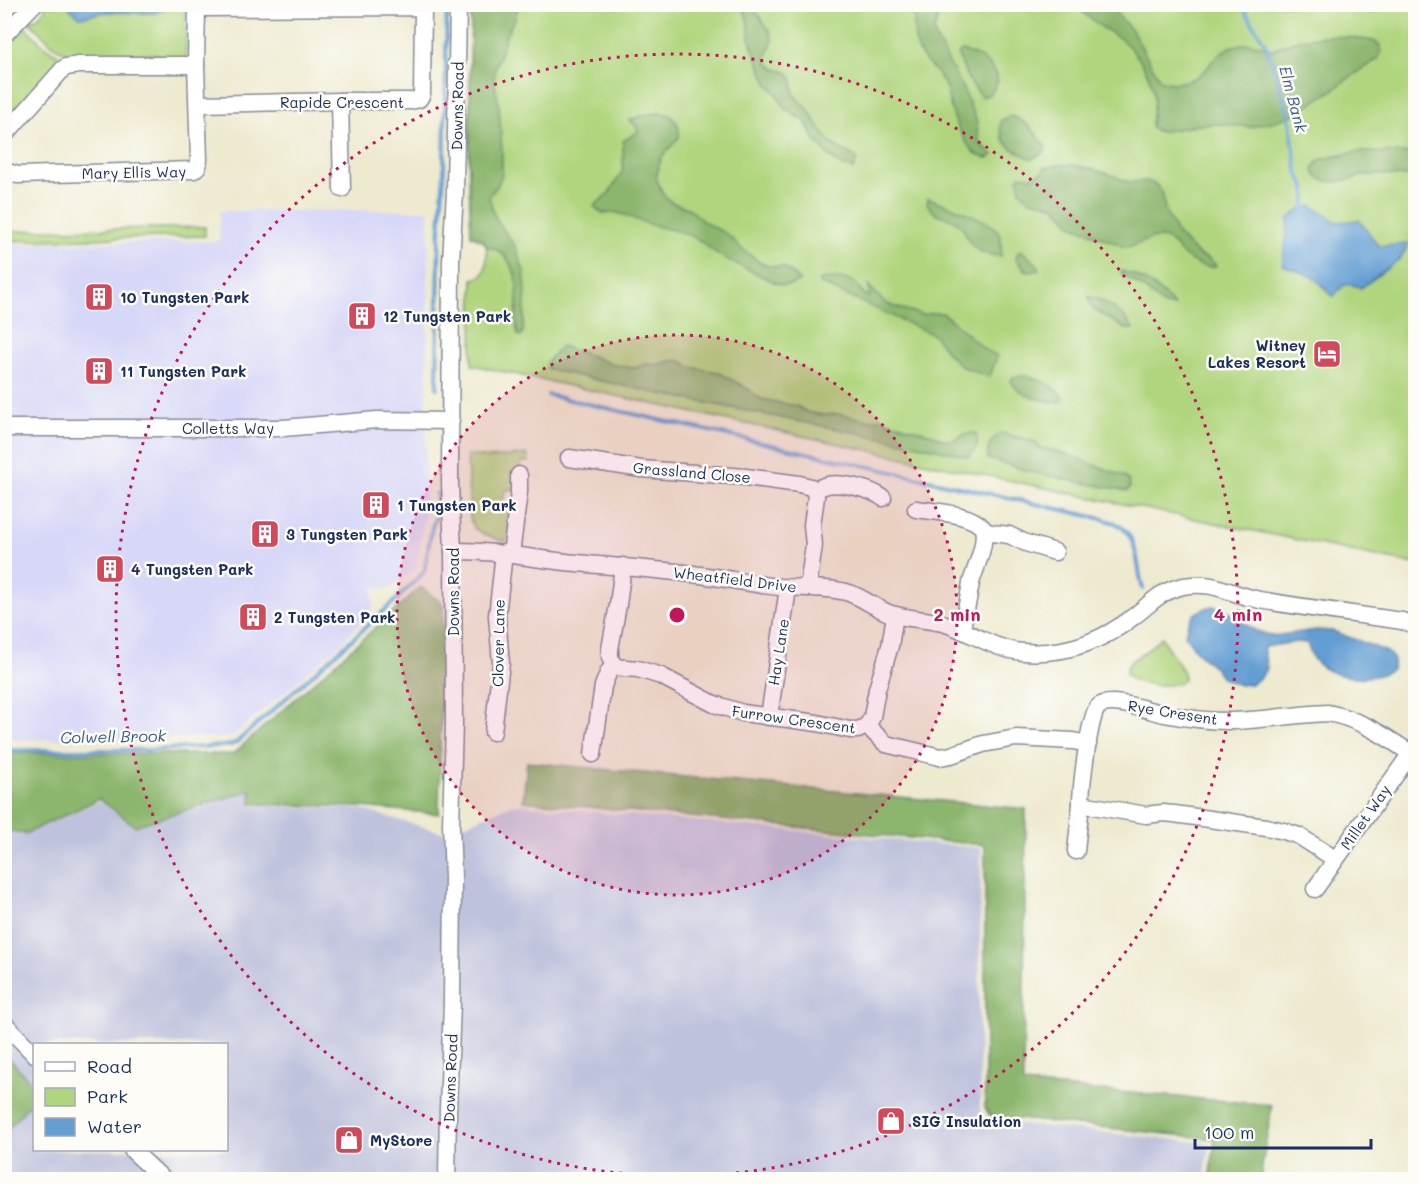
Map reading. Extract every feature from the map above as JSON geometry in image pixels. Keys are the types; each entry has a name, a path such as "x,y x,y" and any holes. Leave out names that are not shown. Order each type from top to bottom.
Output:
{"street":[{"path":"7,26 34,4"},
{"name":"Downs Road","path":"447,1179 453,992 451,261 455,192 458,4"},
{"name":"Rapide Crescent","path":"197,6 423,6 422,94 419,99 411,101 198,104"},
{"name":"Mary Ellis Way","path":"4,171 18,175 194,170 199,160 197,6"},
{"path":"4,136 66,67 196,65"},
{"path":"340,101 342,189"},
{"name":"Colletts Way","path":"4,428 283,428 377,420 451,421"},
{"name":"Grassland Close","path":"569,458 642,469 746,477 799,484 814,490 827,485 842,485 870,491 883,498"},
{"name":"Clover Lane","path":"493,732 501,663 497,616 519,492 519,475"},
{"path":"808,587 814,544 813,525 816,502 814,490"},
{"path":"916,509 966,518 983,528 977,565 961,630"},
{"path":"984,532 1009,535 1055,552"},
{"name":"Wheatfield Drive","path":"453,550 472,550 686,573 767,586 829,589 856,596 895,615 950,625 996,646 1020,652 1052,652 1076,648 1118,628 1160,595 1195,584 1214,585 1257,600 1416,625"},
{"path":"593,754 603,686 609,672 614,667 610,650 623,567"},
{"name":"Hay Lane","path":"769,717 788,588"},
{"name":"Furrow Crescent","path":"614,667 638,669 661,676 714,704 743,714 858,730 867,726 872,717 877,689 890,646 895,615"},
{"name":"Rye Cresent","path":"1076,851 1081,795 1093,716 1096,708 1106,703 1135,706 1197,719 1228,721 1328,713 1344,716 1365,725 1413,750"},
{"path":"867,726 886,744 940,757 982,744 1017,738 1088,744"},
{"name":"Millet Way","path":"1315,889 1413,750"},
{"path":"1081,804 1146,815 1174,814 1266,827 1299,836 1335,860"},
{"path":"4,1023 33,1053"},
{"path":"134,1151 164,1179"}],"shaded area":[{"path":"429,210 425,515 416,569 390,588 373,588 373,610 337,647 232,737 5,740 4,244 219,241 220,211"},
{"path":"250,791 251,806 360,809 445,833 514,804 981,848 979,1007 980,1109 983,1120 1209,1143 1205,1179 5,1179 4,831 25,835 99,801 135,827"}],"green space":[{"path":"44,5 71,5 69,6 79,16 106,12 155,13 168,5 185,5 186,59 160,59 157,54 99,55 95,61 77,61 53,45 27,20 35,20 45,10"},
{"name":"Witney Lakes Resort","path":"471,5 1415,5 1415,564 1054,490 472,365 473,279 480,277 484,272 487,253 484,242 471,235 469,173"},
{"path":"471,5 518,5 516,16 495,68 502,174 498,185 489,196 494,215 516,248 524,272 526,290 521,336 518,335 516,325 517,286 512,268 500,252 487,247 484,241 471,235 469,173"},
{"path":"746,5 752,6 770,31 773,40 766,59 776,69 789,74 795,96 807,107 826,136 833,144 857,160 853,169 841,166 829,156 814,139 805,121 785,108 767,83 751,44 744,9"},
{"path":"909,5 941,5 934,31 935,37 972,110 977,122 978,138 982,146 993,155 988,158 975,153 967,143 954,116 944,85 918,49 914,16"},
{"path":"1074,5 1110,5 1133,32 1160,80 1172,83 1185,82 1197,76 1218,55 1240,44 1256,44 1272,50 1297,40 1334,36 1373,41 1379,44 1382,52 1378,59 1293,115 1251,127 1216,124 1160,132 1151,126 1153,90 1147,73 1137,56 1125,43"},
{"path":"23,25 45,47 68,62 43,84 37,84 10,117 5,130 5,43"},
{"path":"961,51 979,57 993,69 998,81 991,94 982,97 968,79 958,55"},
{"path":"647,114 670,115 677,123 679,130 679,137 661,158 656,178 663,194 671,202 690,209 704,222 727,234 761,263 783,267 800,281 789,285 778,284 725,258 691,236 618,213 603,213 597,210 594,206 610,192 623,170 623,141 638,132 637,127 630,120"},
{"path":"1012,116 1032,129 1046,147 1044,152 1032,159 1008,145 1000,128 1001,120"},
{"path":"1356,152 1415,153 1415,174 1403,176 1375,174 1330,182 1317,177 1313,170 1322,159"},
{"path":"1073,165 1106,173 1129,182 1147,181 1157,185 1163,194 1165,210 1178,235 1216,267 1206,267 1193,262 1174,244 1162,238 1150,239 1128,247 1122,246 1072,225 1056,207 1031,200 1020,190 1018,178 1021,175 1030,177 1043,172 1044,168"},
{"path":"928,198 987,222 999,233 1002,245 1001,256 986,254 974,247 960,225 931,209 927,203"},
{"path":"205,227 205,236 5,241 5,231"},
{"path":"1021,250 1039,266 1039,270 1030,272 1024,269 1016,258"},
{"path":"1122,271 1151,284 1174,306 1164,305 1121,274"},
{"path":"825,278 852,281 869,297 869,286 884,302 892,306 923,315 943,313 984,349 997,356 990,377 963,367 951,357 934,335 821,284 819,281"},
{"path":"1089,297 1114,308 1133,329 1126,329 1093,309"},
{"path":"561,346 611,364 634,368 678,360 690,367 718,372 761,399 796,406 807,412 823,415 839,414 868,420 881,419 932,434 944,440 976,433 976,446 968,457 548,369 546,363"},
{"path":"1025,376 1047,384 1064,400 1061,402 1026,395 1011,381 1013,377"},
{"path":"1001,433 1034,441 1040,448 1072,456 1124,476 1129,481 1130,488 1127,491 1067,480 988,459 990,444"},
{"path":"527,454 529,462 521,462 516,489 505,490 502,508 513,511 506,542 485,535 474,528 470,518 467,455 489,458"},
{"path":"421,587 443,604 439,814 361,807 251,804 251,790 135,826 99,799 25,834 5,830 5,753 233,754"},
{"path":"1162,637 1178,663 1184,680 1171,685 1154,685 1138,681 1126,674 1130,663"},
{"path":"527,762 1026,809 1023,1084 1272,1105 1260,1179 1210,1179 1215,1139 990,1116 985,1108 985,845 523,801"},
{"path":"5,1054 33,1085 33,1100 5,1132"}],"water":[{"path":"71,4 168,5 167,8 155,13 106,12 82,17 70,9"},
{"path":"1312,206 1337,222 1359,220 1379,246 1409,244 1400,259 1361,288 1348,284 1333,297 1309,275 1282,265 1289,218 1304,207"},
{"path":"1213,606 1230,613 1254,630 1273,636 1316,630 1333,631 1388,652 1394,660 1392,669 1374,676 1342,675 1322,667 1315,661 1307,643 1296,642 1263,647 1267,668 1260,678 1251,684 1239,685 1222,678 1185,636 1193,615"}],"waterway":[{"path":"437,388 447,4"},
{"name":"Elm Bank","path":"1239,4 1266,45 1289,115 1297,171 1305,187 1304,207"},
{"path":"1409,244 1416,243"},
{"path":"548,395 1103,519 1117,524 1130,537 1136,553 1143,589"},
{"name":"Colwell Brook","path":"4,750 151,750 222,746 237,742 395,601 424,572 432,527 437,515 437,493"}],"place":[{"name":"10 Tungsten Park","path":"99,297"},
{"name":"12 Tungsten Park","path":"362,316"},
{"name":"Witney Lakes Resort","path":"1327,354"},
{"name":"11 Tungsten Park","path":"99,371"},
{"name":"1 Tungsten Park","path":"376,505"},
{"name":"3 Tungsten Park","path":"265,534"},
{"name":"4 Tungsten Park","path":"110,569"},
{"name":"2 Tungsten Park","path":"253,617"},
{"name":"SIG Insulation","path":"891,1121"},
{"name":"MyStore","path":"349,1140"}]}
